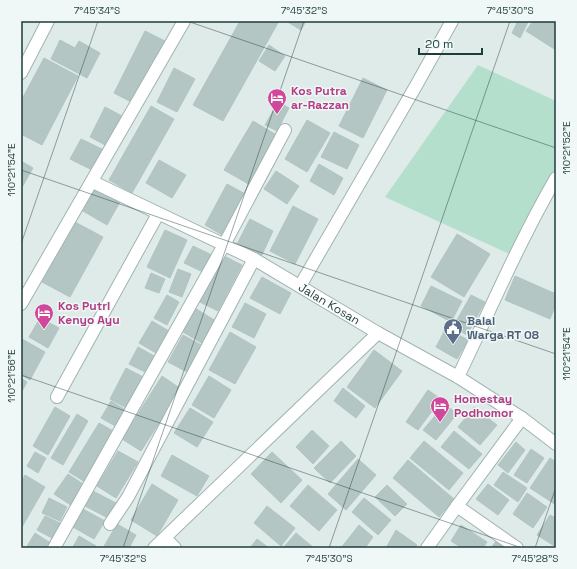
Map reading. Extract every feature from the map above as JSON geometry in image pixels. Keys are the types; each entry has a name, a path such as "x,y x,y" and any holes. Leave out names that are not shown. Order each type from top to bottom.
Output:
{"street":[{"path":"22,66 48,21"},
{"path":"21,304 184,21"},
{"path":"300,286 452,21"},
{"path":"54,548 224,245 285,130"},
{"path":"458,377 535,213 556,178"},
{"name":"Jalan Kosan","path":"92,182 254,260 378,333 458,377 522,418 556,444"},
{"path":"57,397 158,214"},
{"path":"110,524 128,497 254,260"},
{"path":"154,548 226,477 378,333"},
{"path":"427,548 522,418"},
{"path":"457,506 517,548"},
{"path":"165,538 175,548"}],"green space":[{"path":"478,65 556,101 556,180 514,256 385,197"}],"building":[{"path":"240,21 279,21 223,121 193,105"},
{"path":"286,21 306,21 301,30"},
{"path":"518,21 528,22 520,38 512,33"},
{"path":"533,21 556,21 556,50 526,31"},
{"path":"145,31 167,42 135,104 114,93"},
{"path":"60,40 75,48 79,41 100,53 87,78 51,59"},
{"path":"269,45 285,56 275,71 259,61"},
{"path":"44,58 78,76 42,145 21,134 21,101"},
{"path":"174,68 195,79 177,112 157,102"},
{"path":"363,78 387,90 363,138 339,126"},
{"path":"278,102 289,108 277,131 265,125"},
{"path":"151,106 174,119 132,193 109,180"},
{"path":"105,107 124,117 109,147 90,137"},
{"path":"307,120 330,133 307,172 285,159"},
{"path":"253,121 280,137 252,186 224,170"},
{"path":"334,132 359,145 347,169 321,157"},
{"path":"81,139 106,151 96,172 70,159"},
{"path":"159,160 186,175 172,198 146,183"},
{"path":"21,161 33,168 21,189"},
{"path":"319,164 343,178 334,195 310,181"},
{"path":"276,171 299,186 287,204 264,189"},
{"path":"227,184 249,196 226,237 205,225"},
{"path":"95,188 120,202 107,225 83,211"},
{"path":"293,206 318,219 295,264 270,251"},
{"path":"250,219 273,231 260,259 236,246"},
{"path":"75,222 103,237 70,297 42,282"},
{"path":"165,230 187,240 170,278 147,267"},
{"path":"457,234 490,254 464,297 431,277"},
{"path":"193,246 212,255 203,272 184,263"},
{"path":"222,255 242,265 218,311 198,301"},
{"path":"178,269 191,274 182,297 169,292"},
{"path":"151,273 165,279 159,293 145,288"},
{"path":"515,276 556,294 556,304 550,319 505,300"},
{"path":"262,277 291,293 280,314 250,298"},
{"path":"431,286 462,301 451,322 421,306"},
{"path":"167,295 179,302 167,325 154,318"},
{"path":"471,295 485,302 467,335 453,327"},
{"path":"245,303 266,314 254,338 232,327"},
{"path":"193,307 216,321 203,344 180,330"},
{"path":"40,318 59,328 48,348 29,337"},
{"path":"152,321 169,331 156,353 139,343"},
{"path":"446,328 468,340 457,359 436,347"},
{"path":"230,332 256,347 235,384 209,370"},
{"path":"183,335 203,346 189,373 168,362"},
{"path":"22,339 45,352 30,380 21,375"},
{"path":"138,347 156,357 147,373 129,364"},
{"path":"374,350 402,371 375,408 347,387"},
{"path":"126,368 145,378 128,409 110,399"},
{"path":"162,376 181,389 141,451 122,439"},
{"path":"209,376 231,390 214,418 192,405"},
{"path":"21,378 27,382 21,393"},
{"path":"343,388 365,406 356,418 334,401"},
{"path":"428,390 441,399 418,430 406,422"},
{"path":"111,401 127,411 117,427 101,418"},
{"path":"445,404 457,414 436,440 423,430"},
{"path":"55,407 70,416 48,455 33,446"},
{"path":"474,407 497,425 480,445 458,427"},
{"path":"190,408 213,422 197,447 174,433"},
{"path":"77,414 88,421 63,465 51,458"},
{"path":"99,423 115,432 85,482 69,472"},
{"path":"312,430 329,446 313,464 296,447"},
{"path":"454,431 482,454 469,469 441,447"},
{"path":"341,441 356,456 330,483 314,468"},
{"path":"424,441 463,473 449,490 410,458"},
{"path":"516,442 525,450 508,473 498,465"},
{"path":"531,449 544,458 527,483 514,475"},
{"path":"118,451 138,462 116,498 97,486"},
{"path":"35,452 46,458 38,473 27,466"},
{"path":"272,452 302,480 281,503 251,474"},
{"path":"172,455 209,476 197,496 161,476"},
{"path":"550,458 556,462 556,505 530,488"},
{"path":"358,459 376,475 346,510 328,494"},
{"path":"408,460 454,499 439,517 393,478"},
{"path":"503,472 527,488 518,502 494,485"},
{"path":"68,474 86,486 72,506 54,494"},
{"path":"25,475 45,487 22,527 21,483"},
{"path":"152,484 178,500 157,536 131,520"},
{"path":"488,484 509,500 498,515 476,499"},
{"path":"308,485 337,510 319,531 290,506"},
{"path":"387,485 407,504 395,516 375,497"},
{"path":"93,491 116,503 108,518 85,506"},
{"path":"527,493 547,507 533,528 513,514"},
{"path":"49,498 67,507 60,521 42,513"},
{"path":"364,498 391,520 378,535 352,512"},
{"path":"267,506 295,528 281,546 254,523"},
{"path":"81,508 105,521 94,539 71,526"},
{"path":"550,515 556,518 556,547 537,535"},
{"path":"45,516 60,523 52,538 37,530"},
{"path":"117,524 136,535 129,548 103,548"},
{"path":"359,525 373,537 365,548 341,548"},
{"path":"461,525 487,542 483,548 462,548 451,541"},
{"path":"396,530 417,545 415,548 386,548"},
{"path":"35,533 52,544 50,548 26,548"},
{"path":"296,533 314,548 283,548"},
{"path":"79,536 96,546 94,548 73,547"},
{"path":"257,539 269,548 250,548"},
{"path":"496,541 506,548 491,548"}],"place":[{"name":"Kos Putra ar-Razzan","path":"277,115"},
{"name":"Kos Putri Kenyo Ayu","path":"44,330"},
{"name":"Balai Warga RT 08","path":"453,345"},
{"name":"Homestay Podhomor","path":"440,423"}]}
